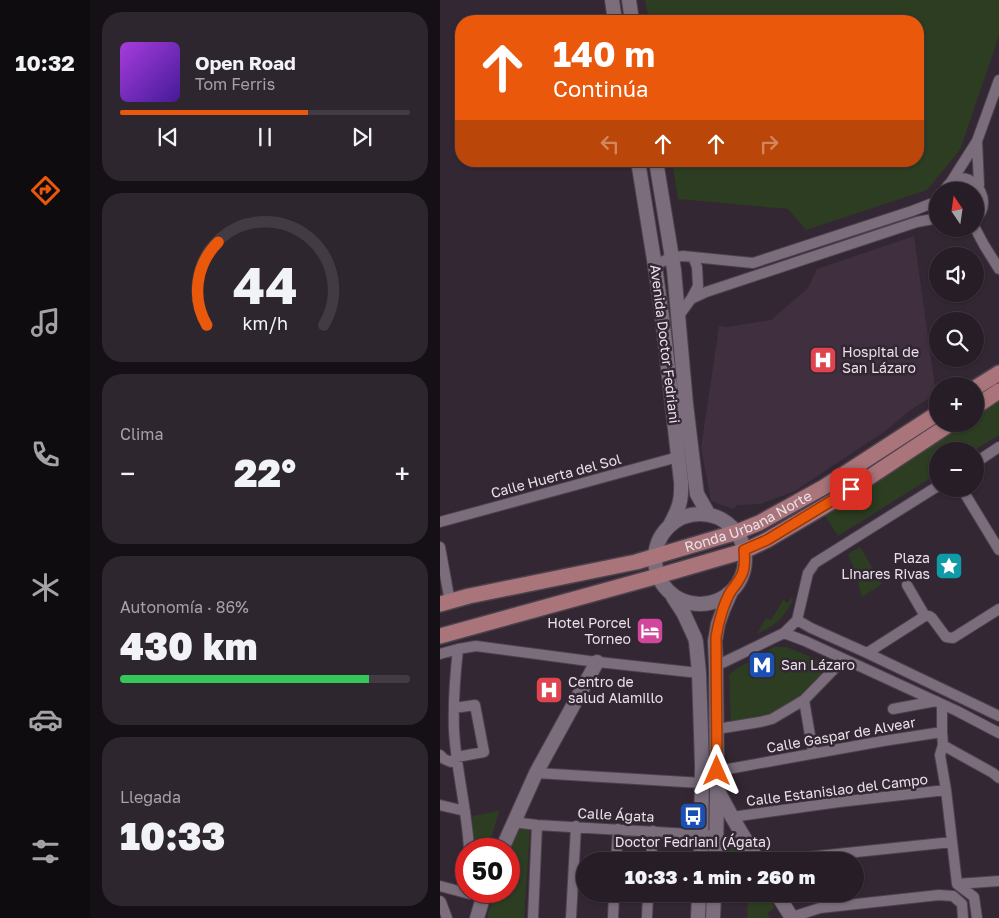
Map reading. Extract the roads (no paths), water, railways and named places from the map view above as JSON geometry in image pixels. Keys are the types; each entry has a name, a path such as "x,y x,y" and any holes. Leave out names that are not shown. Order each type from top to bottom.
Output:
{"main road":[{"path":"612,0 614,15"},
{"path":"629,0 631,15"},
{"name":"Avenida Doctor Fedriani","path":"639,167 663,324 682,495 679,508 658,542 655,556"},
{"name":"Avenida Doctor Fedriani","path":"657,167 672,257 697,494 709,515"},
{"path":"984,382 999,372"},
{"path":"984,401 999,391"},
{"name":"Ronda Urbana Norte","path":"445,603 469,596 636,562 759,524 824,486 929,419"},
{"name":"Ronda Urbana Norte","path":"440,636 658,576 744,550 767,540 834,500 938,432"},
{"path":"670,524 692,515 709,515 724,521 736,532 744,550 745,561 740,580 731,591 718,601 698,605 688,603 671,594"},
{"path":"655,556 658,576 684,614 695,638 699,673 702,783 701,852"},
{"path":"716,852 715,641 722,610 731,591"},
{"path":"506,838 536,773 597,662"},
{"path":"702,783 717,789 753,852"},
{"path":"717,835 729,829 734,830 745,838"},
{"path":"698,918 699,902"},
{"path":"713,918 714,902"},
{"path":"782,902 790,918"},
{"path":"476,903 477,918"}],"street":[{"path":"951,182 977,141 999,80"},
{"path":"977,141 980,182"},
{"path":"951,182 966,178 976,182"},
{"path":"984,191 986,205 984,210"},
{"path":"655,266 663,260 684,256 753,263 929,205"},
{"path":"691,299 741,280 929,220"},
{"path":"980,238 999,269"},
{"path":"678,317 698,286 697,267 693,257"},
{"path":"741,280 753,263"},
{"path":"984,457 999,448"},
{"name":"Calle Huerta del Sol","path":"440,522 678,457"},
{"path":"716,666 784,633 797,620 808,573 815,563 929,492"},
{"path":"967,497 999,550"},
{"path":"440,547 445,603"},
{"path":"907,585 926,616 932,618 946,637 953,638 999,609"},
{"path":"867,653 926,616"},
{"path":"797,620 999,716"},
{"path":"784,633 939,702 999,734"},
{"path":"440,654 476,646 699,673"},
{"path":"458,649 454,687 454,731 469,838"},
{"path":"717,729 772,719 804,700 844,659"},
{"path":"804,700 813,753"},
{"path":"893,709 939,702"},
{"path":"939,702 944,745 940,755 946,790 956,884 974,897 977,918"},
{"path":"440,755 450,762 457,757 484,752 476,705 454,708"},
{"name":"Calle Gaspar de Alvear","path":"717,771 942,732"},
{"path":"944,745 999,778"},
{"path":"536,773 702,783"},
{"name":"Calle Estanislao del Campo","path":"732,817 946,790"},
{"path":"440,805 465,811"},
{"name":"Calle Ágata","path":"513,822 717,835"},
{"path":"533,918 537,825"},
{"path":"571,918 576,826"},
{"path":"617,852 618,829"},
{"path":"652,852 653,831"},
{"path":"856,852 952,842"},
{"path":"956,884 999,881"},
{"path":"440,886 455,890"},
{"path":"790,918 820,908 938,895 953,896 962,904 963,918"},
{"path":"440,901 447,918"},
{"path":"612,918 613,902"},
{"path":"647,918 648,902"}],"place":[{"name":"Hospital de San Lázaro","path":"823,360"},
{"name":"Plaza Linares Rivas","path":"949,566"},
{"name":"Hotel Porcel Torneo","path":"650,631"},
{"name":"San Lázaro","path":"762,665"},
{"name":"Centro de salud Alamillo","path":"549,690"},
{"name":"Doctor Fedriani (Ágata)","path":"693,816"}]}
